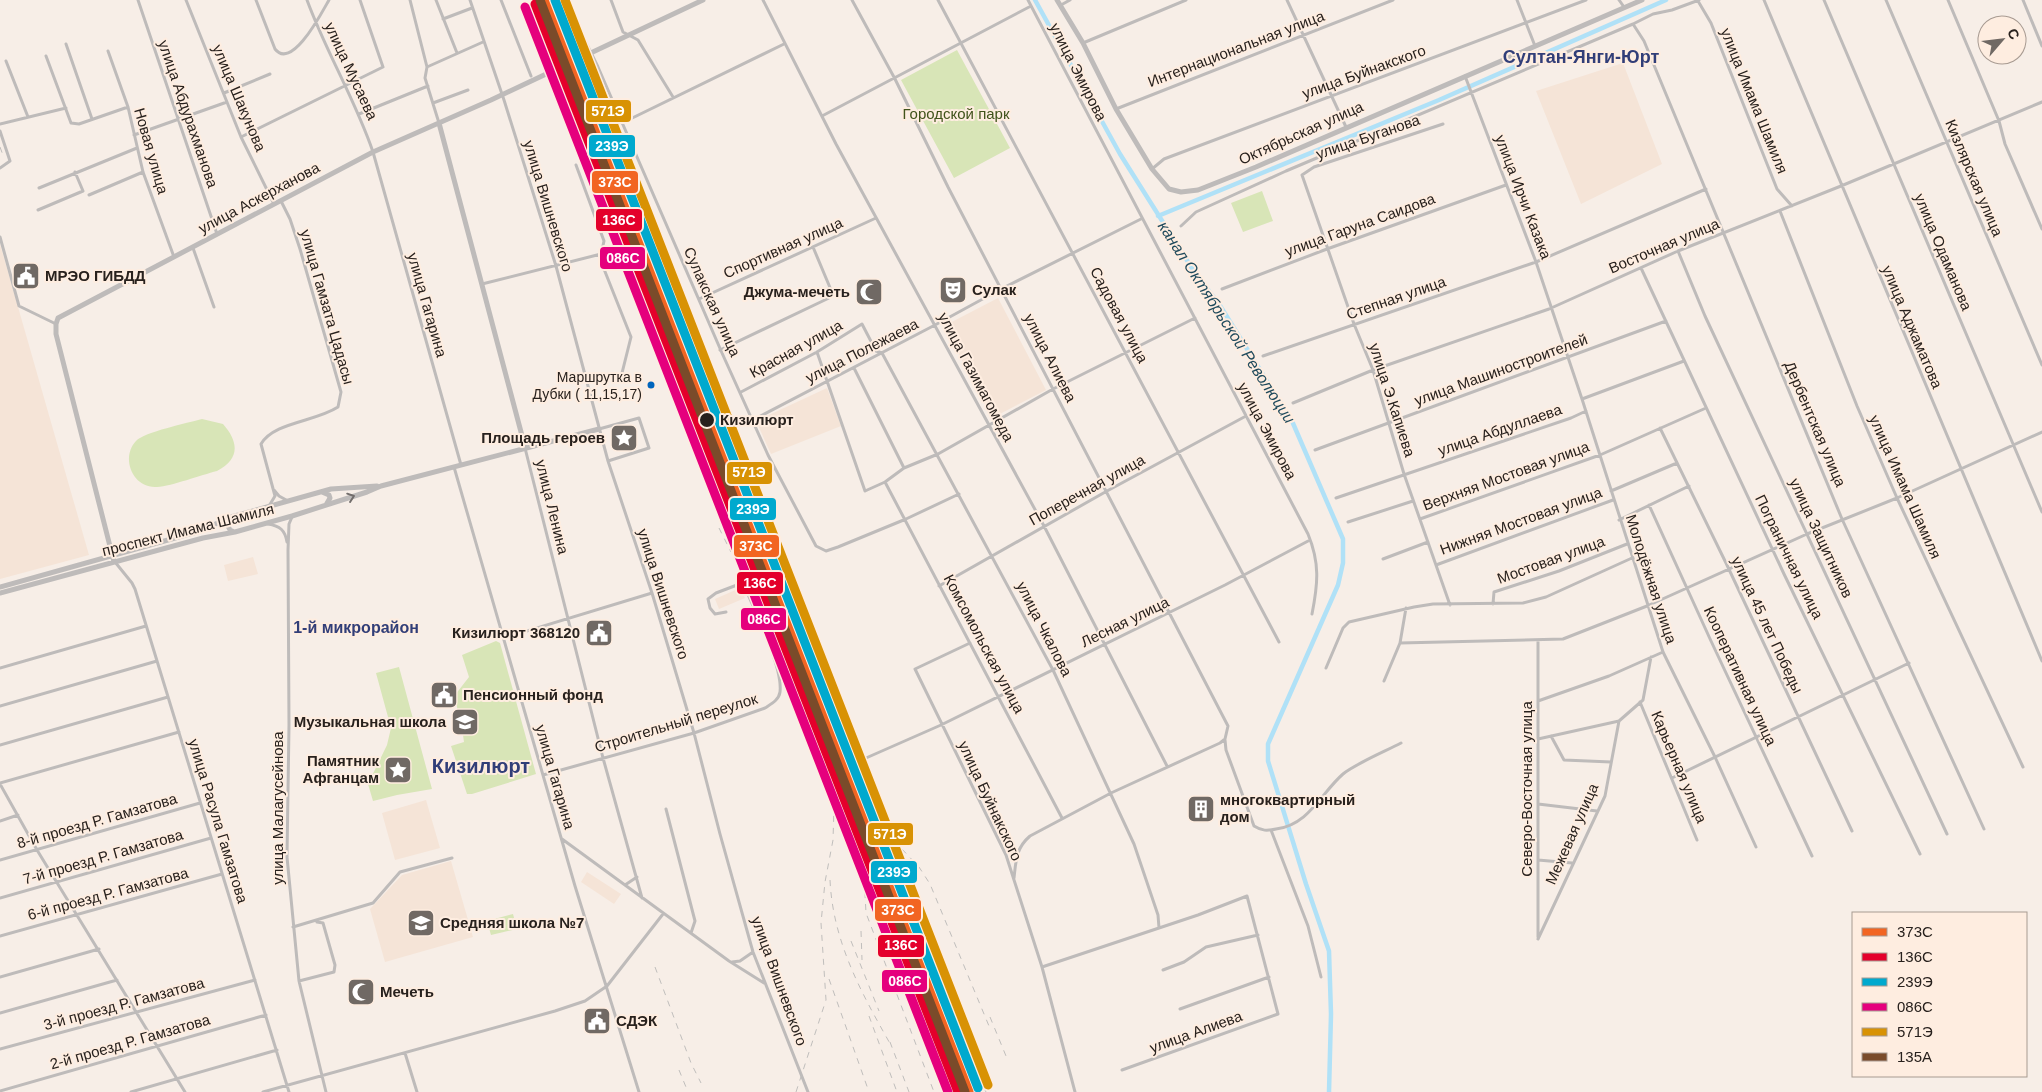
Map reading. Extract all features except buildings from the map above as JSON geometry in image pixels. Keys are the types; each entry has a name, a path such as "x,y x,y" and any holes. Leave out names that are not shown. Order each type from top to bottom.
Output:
{"street":[{"name":"улица Абдурахманова","path":"138,0 217,234"},
{"name":"улица Шакунова","path":"186,0 241,137 274,204"},
{"path":"256,0 278,53 284,54 294,51 316,23 329,0"},
{"name":"улица Мусаева","path":"308,0 316,23 359,114 373,152"},
{"path":"241,137 383,67 360,0"},
{"path":"410,0 427,66 425,78 439,123"},
{"path":"436,0 457,53"},
{"name":"улица Вишневского","path":"470,0 504,100 556,266 608,461 652,593 694,733 753,952 808,1092"},
{"path":"501,0 531,76"},
{"name":"Сулакская улица","path":"565,0 594,59 720,350 741,392 768,455 816,546 826,551 906,519"},
{"path":"611,0 623,32 638,40 673,97"},
{"name":"улица Аскерханова","path":"56,324 58,318 64,314 373,152 491,100 703,0"},
{"name":"улица Газимагомеда","path":"763,0 784,44 876,218 1044,526 1167,766"},
{"name":"улица Алиева","path":"852,0 895,79 948,187 1228,726 1225,739"},
{"name":"Садовая улица","path":"938,0 1279,642"},
{"name":"улица Эмирова","path":"1028,0 1310,540 1318,575 1312,614"},
{"path":"1059,3 1070,0"},
{"path":"1082,43 1186,0"},
{"path":"1287,0 1346,127"},
{"name":"Интернациональная улица","path":"1116,109 1393,0"},
{"path":"1517,0 1536,46"},
{"name":"улица Буйнакского","path":"1152,168 1164,159 1586,0"},
{"path":"1619,0 1624,8"},
{"name":"Октябрьская улица","path":"1059,3 1116,109 1152,168 1169,189 1181,192 1198,190 1256,167 1464,75 1642,0"},
{"path":"1181,226 1196,212 1206,206 1634,24 1653,14 1672,10 1698,0"},
{"name":"улица Имама Шамиля","path":"1698,0 1711,22 1777,189 1792,206"},
{"name":"улица Аджаматова","path":"1764,0 2042,661"},
{"name":"улица Одаманова","path":"1824,0 2042,512"},
{"name":"Кизлярская улица","path":"1886,0 2042,365"},
{"path":"1948,0 1999,121 2005,144 2042,229"},
{"path":"2023,0 2042,46"},
{"path":"822,116 1031,6"},
{"path":"443,18 472,8"},
{"name":"Дербентская улица","path":"1634,24 1644,41 1842,519 1984,829"},
{"path":"427,66 484,42"},
{"path":"66,44 92,119"},
{"path":"622,123 784,44"},
{"name":"Новая улица","path":"108,51 128,107 143,172 174,257"},
{"path":"46,56 73,124 128,107"},
{"path":"6,61 28,117"},
{"path":"224,94 270,74"},
{"name":"улица Ирчи Казака","path":"1464,75 1536,262 1550,309"},
{"path":"359,114 428,86"},
{"path":"433,103 468,90"},
{"path":"134,135 228,102"},
{"name":"Восточная улица","path":"1292,403 1373,370 1550,309 1678,251 1841,186 2042,102"},
{"path":"0,124 66,108"},
{"name":"улица Ленина","path":"439,123 525,448 603,758 642,898"},
{"name":"улица Буганова","path":"1302,175 1314,167 1443,124"},
{"path":"0,131 10,161 0,168"},
{"path":"39,188 137,148"},
{"name":"улица Гагарина","path":"373,152 461,464"},
{"path":"576,165 604,241 600,259 632,337 621,377"},
{"path":"38,210 83,191 75,172"},
{"path":"89,195 143,172"},
{"name":"улица Э.Капиева","path":"1302,175 1354,324 1373,370 1404,474 1450,604"},
{"name":"улица Гаруна Саидова","path":"1222,289 1327,248 1506,185"},
{"name":"Степная улица","path":"1263,356 1536,262 1706,189"},
{"name":"улица Гамзата Цадасы","path":"274,489 261,444 266,436 282,428 326,415 338,407 341,392 300,249 290,219 281,200"},
{"name":"улица Имама Шамиля","path":"1780,210 1857,406 1897,498 2023,767"},
{"name":"Спортивная улица","path":"699,299 876,218"},
{"name":"улица Полежаева","path":"753,420 1001,289 1141,219"},
{"path":"0,237 19,306 56,324 56,334 70,396 91,466 114,559"},
{"path":"192,247 214,308"},
{"path":"720,350 830,298 832,294 812,247"},
{"name":"улица Защитников","path":"1678,251 1705,316 1947,834"},
{"path":"482,284 601,254"},
{"name":"Пограничная улица","path":"1641,268 1773,550 1920,854"},
{"name":"Молодёжная улица","path":"1550,309 1586,411 1619,520 1663,652 1715,757 1756,847"},
{"path":"817,352 865,491 885,482 904,468 938,454 1053,389 1195,318"},
{"name":"улица Машиностроителей","path":"1315,450 1666,321"},
{"name":"Красная улица","path":"741,392 817,352 862,324"},
{"name":"улица Чкалова","path":"862,324 876,351 882,353 938,454 1053,670 1134,844 1158,915 1159,928"},
{"path":"1582,399 1684,361"},
{"path":"854,368 904,468"},
{"name":"Верхняя Мостовая улица","path":"1420,519 1600,455 1706,408"},
{"name":"улица Абдуллаева","path":"1336,498 1571,418 1586,411"},
{"name":"Поперечная улица","path":"939,586 1107,491 1246,416"},
{"path":"599,429 639,418 649,448 608,461"},
{"name":"улица 45 лет Победы","path":"1660,428 1852,831"},
{"name":"проспект Имама Шамиля","path":"0,587 235,532 324,507 380,486 599,429"},
{"path":"1400,643 1564,639 1647,606 1842,519 1897,498 2042,432"},
{"path":"1611,491 1677,462"},
{"name":"улица Гагарина","path":"454,466 561,838 638,1092"},
{"name":"Комсомольская улица","path":"885,482 1062,818"},
{"name":"проспект Имама Шамиля","path":"0,593 114,559 200,531 231,517 288,500 331,489 380,486"},
{"path":"1619,520 1689,486"},
{"path":"274,489 279,496 288,500"},
{"path":"269,506 275,496 274,489"},
{"path":"322,492 329,495 330,498 328,504 324,507"},
{"path":"906,519 959,494"},
{"name":"Нижняя Мостовая улица","path":"1436,564 1613,500"},
{"name":"Верхняя Мостовая улица","path":"1348,522 1413,501"},
{"name":"Кооперативная улица","path":"1650,505 1812,856"},
{"name":"улица Малагусейнова","path":"292,516 289,524 288,550 289,725 287,857 299,981 326,1092"},
{"path":"231,517 227,524 230,530 235,532"},
{"path":"265,524 276,525 284,531 288,550"},
{"name":"Лесная улица","path":"866,758 941,725 1106,644 1310,540"},
{"name":"Нижняя Мостовая улица","path":"1383,559 1428,542"},
{"name":"Мостовая улица","path":"1494,604 1494,592 1559,571 1627,544"},
{"path":"1326,668 1343,628 1349,622 1406,608 1433,604 1523,603 1546,597 1632,558"},
{"name":"улица Расула Гамзатова","path":"114,559 132,583 290,1092"},
{"name":"Строительный переулок","path":"543,776 694,733 765,708 775,702 780,694 780,684 771,649 746,590 737,586 716,593 708,599 710,608 715,614 726,612"},
{"path":"504,638 652,593"},
{"path":"1384,681 1400,643 1406,608"},
{"path":"0,668 146,626"},
{"name":"Северо-Восточная улица","path":"1538,640 1538,938"},
{"name":"улица Буйнакского","path":"970,643 915,669 1006,855 1042,967 1075,1092"},
{"path":"1538,701 1609,676 1663,652"},
{"path":"1538,739 1619,721 1643,700 1651,657"},
{"path":"0,706 157,661"},
{"path":"1672,778 1909,663"},
{"path":"0,745 168,696"},
{"name":"Карьерная улица","path":"1640,702 1697,840"},
{"name":"Межевая улица","path":"1538,938 1605,796 1619,721"},
{"path":"179,732 0,783 37,850 78,914 185,1092"},
{"path":"1551,736 1564,760 1612,762"},
{"path":"1014,878 1016,854 1022,844 1040,829 1225,739"},
{"path":"1225,739 1226,750 1254,826 1261,830 1281,829 1294,824 1308,814 1344,774 1402,743"},
{"name":"8-й проезд Р. Гамзатова","path":"0,860 200,803"},
{"path":"1538,804 1598,811"},
{"path":"666,809 695,921 691,933"},
{"path":"0,821 18,815"},
{"path":"1271,830 1308,926 1320,976"},
{"name":"7-й проезд Р. Гамзатова","path":"0,898 211,838"},
{"path":"561,838 728,961 766,983"},
{"path":"293,927 373,903 400,872 452,858"},
{"path":"1538,860 1572,863"},
{"name":"6-й проезд Р. Гамзатова","path":"0,936 222,874"},
{"path":"624,885 636,877"},
{"path":"1042,967 1198,915 1247,896 1269,977 1180,1009"},
{"path":"263,1092 570,1007 585,1001 607,986 663,914"},
{"path":"299,981 334,972 335,965 323,923 314,921"},
{"path":"1163,970 1184,962 1206,947 1258,935"},
{"path":"0,977 99,949"},
{"path":"728,961 740,961 753,952"},
{"name":"улица Алиева","path":"1122,1070 1278,1014 1269,977"},
{"path":"0,1014 117,980"},
{"name":"3-й проезд Р. Гамзатова","path":"0,1050 255,980"},
{"name":"2-й проезд Р. Гамзатова","path":"0,1091 266,1015"},
{"path":"131,1092 276,1050"},
{"path":"405,1053 416,1092"}],"shaded area":[{"path":"1623,63 1662,164 1581,204 1536,91"},
{"path":"0,244 89,555 0,579"},
{"path":"998,298 1046,390 992,418 944,326"},
{"path":"827,388 841,426 771,454 756,421"},
{"path":"253,557 258,574 228,581 224,565"},
{"path":"740,588 745,598 719,609 715,599"},
{"path":"426,800 440,848 395,860 382,813"},
{"name":"Средняя школа №7","path":"451,861 473,937 385,962 370,909 402,875"},
{"path":"587,872 621,894 614,904 581,882"}],"green space":[{"name":"Городской парк","path":"957,50 1010,148 954,178 901,80"},
{"path":"1262,191 1273,221 1243,232 1231,203"},
{"path":"202,419 223,424 232,437 235,450 230,461 225,466 217,471 178,483 157,487 141,483 136,478 129,464 129,456 131,448 136,441 157,431"},
{"path":"496,641 500,643 536,774 467,794 451,746 464,742 463,735 472,732 466,711 458,713 455,695 469,677 462,655"},
{"path":"399,667 432,789 373,801 368,784 387,745 391,728 376,673"},
{"path":"513,914 517,929 491,935 487,921"}],"waterway":[{"name":"канал Октябрьской Революции","path":"1035,0 1120,154 1195,273 1219,304 1292,421 1343,539 1343,563 1338,585 1268,744 1268,761 1329,951 1331,1014 1329,1092"},
{"path":"1158,216 1439,100 1666,0"}],"railway":[{"path":"0,147 4,158"},
{"path":"719,528 731,552"},
{"path":"733,542 763,604"},
{"path":"792,574 822,692 868,807 879,825 919,867 930,884 989,1026"},
{"path":"796,1092 826,1000 821,923 825,882 833,840 834,807 830,766 817,728"},
{"path":"835,769 854,818"},
{"path":"855,809 862,837 866,913 934,1092"},
{"path":"883,834 967,1052 986,1092"},
{"path":"830,880 832,903 843,947 860,987 892,1047"},
{"path":"861,931 862,960"},
{"path":"851,941 879,1011"},
{"path":"655,967 691,1063 701,1083"},
{"path":"829,979 869,1092"},
{"path":"869,1016 897,1092"},
{"path":"990,1017 1006,1056"},
{"path":"890,1042 909,1092"},
{"path":"679,1070 688,1092"},
{"path":"969,1073 976,1092"}],"transit line":[{"name":"135А","path":"540,0 965,1092"},
{"name":"373C","path":"544,0 969,1092"},
{"name":"239Э","path":"555,0 978,1088"},
{"name":"571Э","path":"565,0 988,1085"},
{"name":"136С","path":"535,4 958,1092"},
{"name":"086С","path":"525,7 948,1092"}],"place":[{"name":"МРЭО ГИБДД","path":"26,276"},
{"name":"Сулак","path":"953,290"},
{"name":"Джума-мечеть","path":"869,292"},
{"name":"Маршрутка в Дубки ( 11,15,17)","path":"651,385"},
{"name":"Кизилюрт","path":"707,420"},
{"name":"Площадь героев","path":"624,438"},
{"name":"Кизилюрт 368120","path":"599,633"},
{"name":"Пенсионный фонд","path":"444,695"},
{"name":"Музыкальная школа","path":"465,722"},
{"name":"Памятник Афганцам","path":"398,770"},
{"name":"многоквартирный дом","path":"1201,809"},
{"name":"Средняя школа №7","path":"421,923"},
{"name":"Мечеть","path":"361,992"},
{"name":"СДЭК","path":"597,1021"}],"district":[{"name":"Султан-Янги-Юрт","path":"1581,57"},
{"name":"1-й микрорайон","path":"356,627"},
{"name":"Кизилюрт","path":"481,766"}]}
